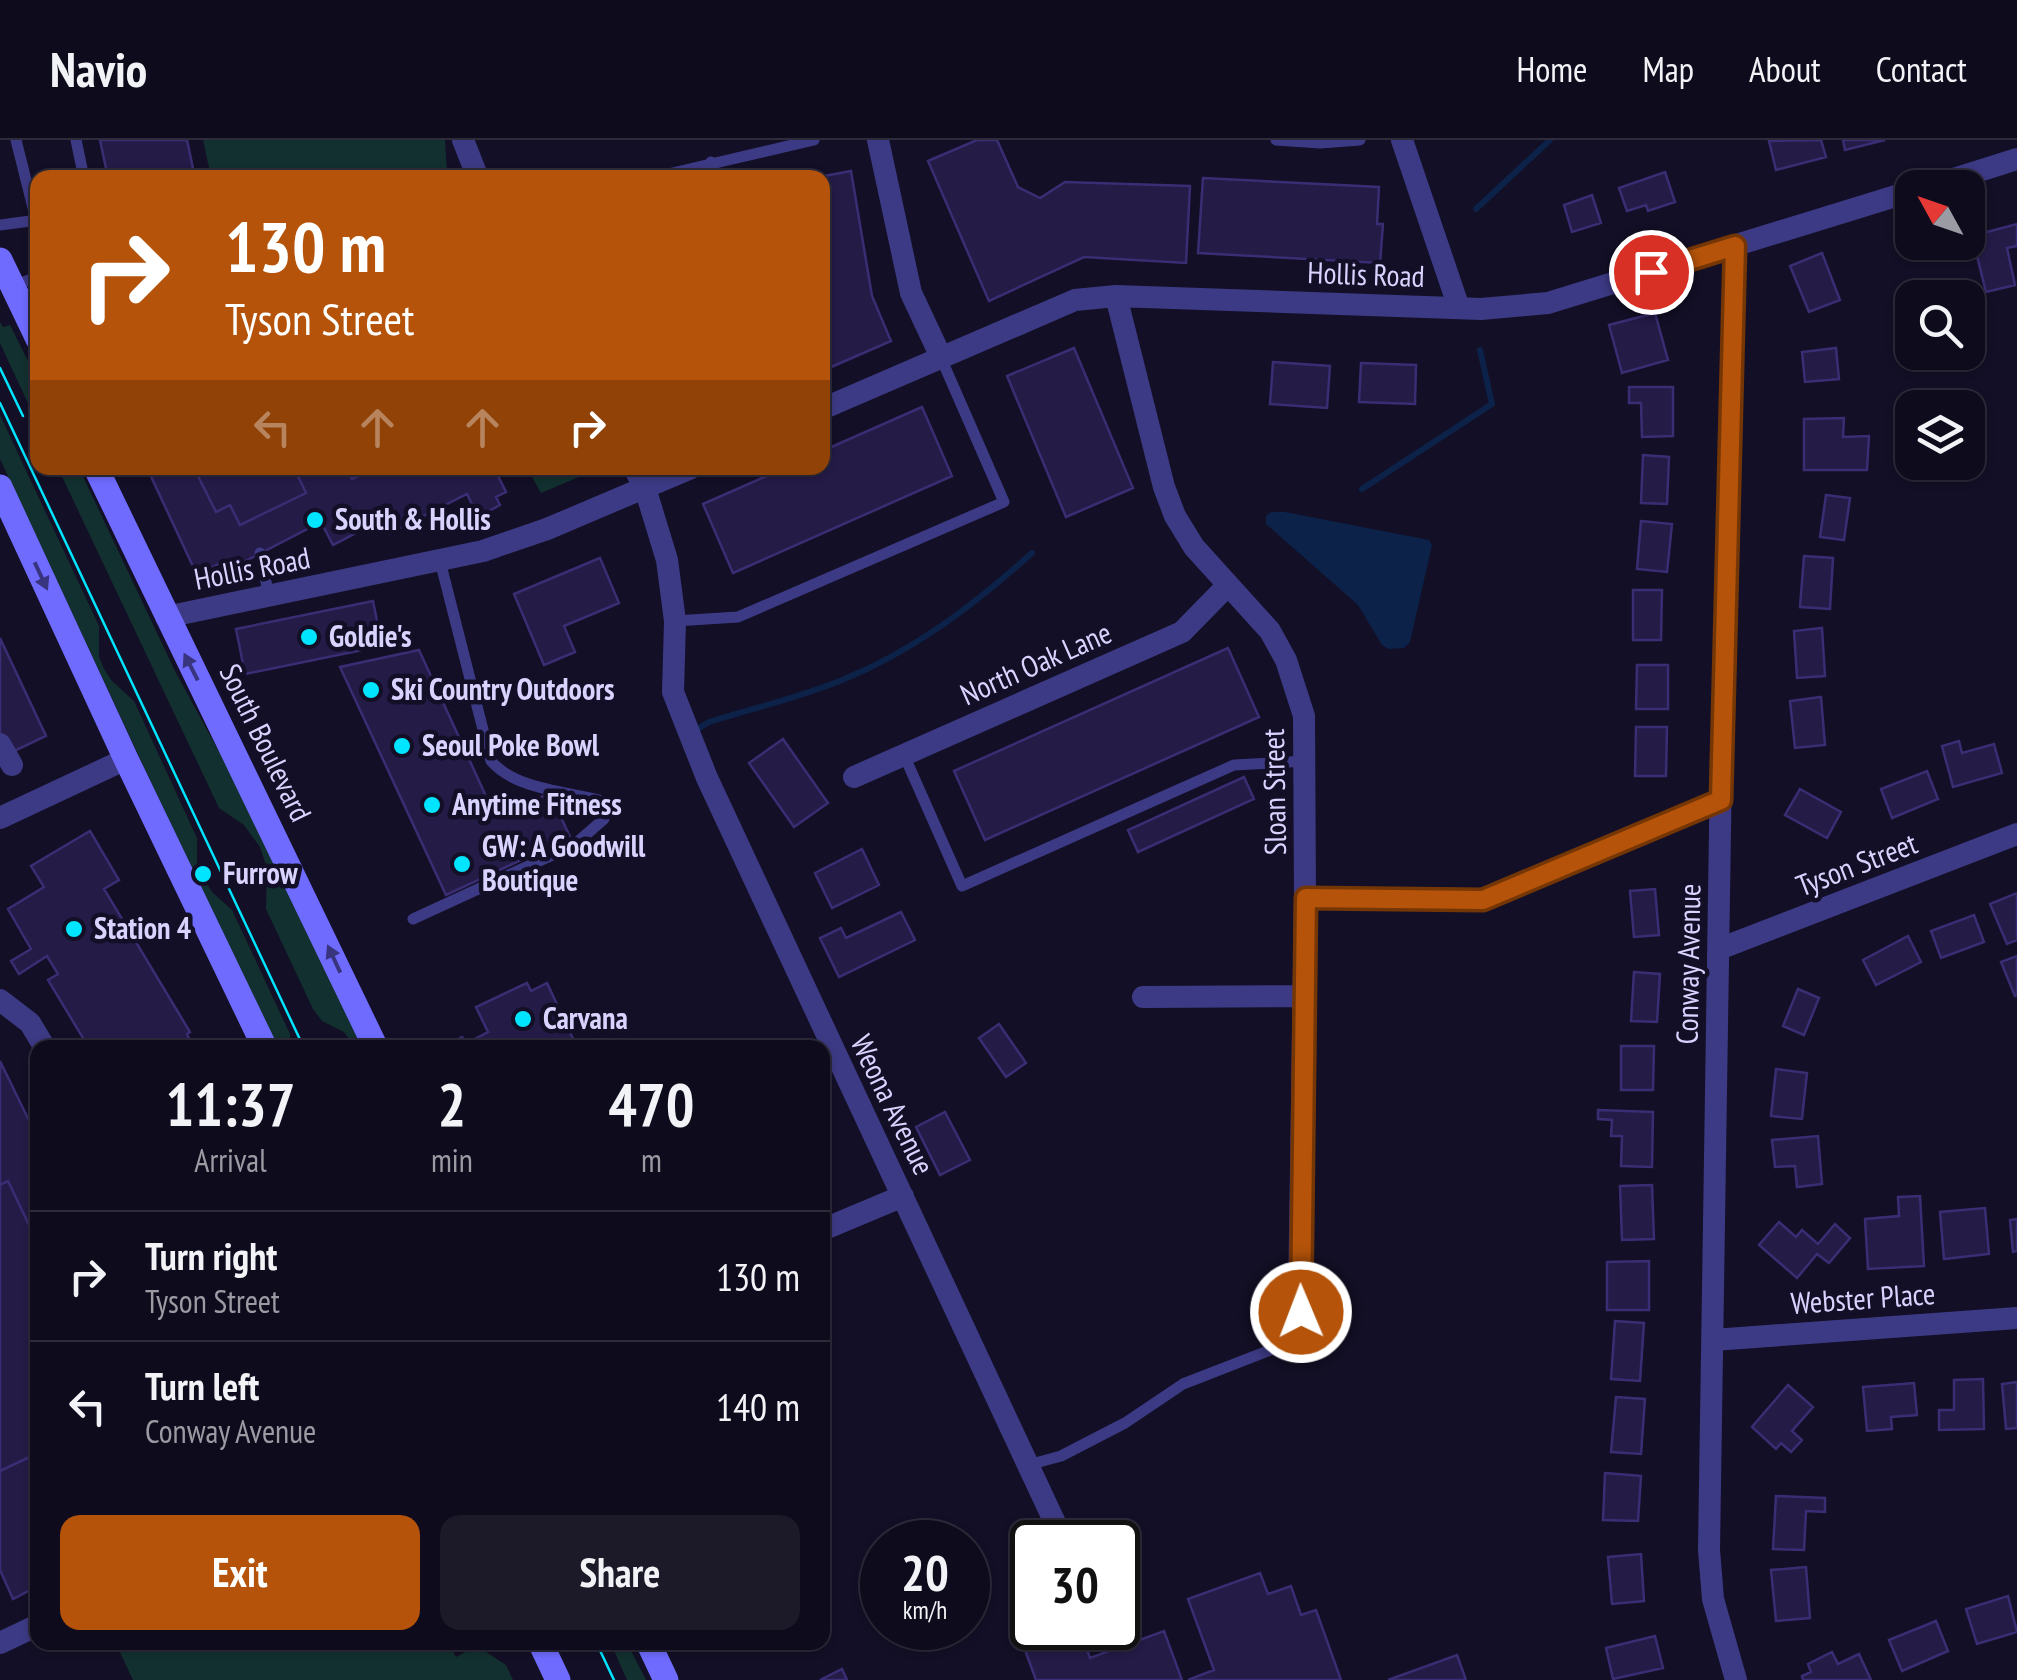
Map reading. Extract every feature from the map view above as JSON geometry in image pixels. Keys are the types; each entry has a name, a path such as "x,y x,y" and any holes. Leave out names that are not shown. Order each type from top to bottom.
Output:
{"main road":[{"path":"5,275 30,324"},
{"name":"South Boulevard","path":"99,475 372,1040"},
{"path":"0,487 126,760 262,1040"},
{"path":"544,1650 558,1680"},
{"path":"652,1650 666,1680"}],"street":[{"path":"463,140 475,170"},
{"path":"878,140 911,293 941,357"},
{"path":"1402,140 1459,308"},
{"path":"1982,170 2017,159"},
{"name":"Hollis Road","path":"830,406 1075,300 1116,296 1524,307 1548,303 1895,196"},
{"name":"Conway Avenue","path":"1735,246 1709,1550 1714,1599 1736,1680"},
{"name":"Sloan Street","path":"1116,296 1164,487 1176,516 1194,546 1270,631 1286,660 1304,716 1306,898 1299,1300 1309,1335"},
{"path":"639,478 667,560 675,621"},
{"name":"Hollis Road","path":"166,617 440,561 547,529 639,478"},
{"name":"North Oak Lane","path":"854,777 1182,632 1228,585"},
{"name":"Weona Avenue","path":"675,621 673,692 706,778 829,1040"},
{"path":"0,744 12,765"},
{"path":"0,818 126,760"},
{"path":"1306,898 1483,900 1721,800"},
{"name":"Tyson Street","path":"1719,949 2017,834"},
{"path":"1143,997 1304,996"},
{"path":"0,1000 30,1023 40,1040"},
{"name":"Weona Avenue","path":"830,1043 1054,1520"},
{"path":"830,1227 903,1196"},
{"name":"Webster Place","path":"1713,1340 2017,1318"},
{"path":"0,1643 30,1629"}],"lane":[{"path":"16,140 30,193"},
{"path":"76,140 82,170"},
{"path":"682,170 814,140"},
{"path":"1276,140 1360,140"},
{"path":"712,162 714,170"},
{"path":"0,225 30,221"},
{"path":"5,275 30,277"},
{"path":"675,621 738,617 1004,502 941,357"},
{"path":"260,553 269,596"},
{"path":"413,919 574,845 604,819 599,800 523,782 502,774 491,761 440,561"},
{"path":"904,755 962,886 1234,765 1306,761"},
{"path":"1028,1464 1077,1448 1125,1423 1183,1384 1309,1335"}],"green space":[{"path":"203,140 445,140 447,170 209,170"},
{"path":"0,322 3,327 10,325 30,365 30,408 0,343"},
{"path":"0,415 99,626 99,657 104,669 134,701 197,838 197,870 213,893 232,910 290,1040 272,1040 0,459"},
{"path":"61,475 82,475 175,671 253,814 359,1040 350,1040 344,1032 322,1021 313,1009 266,909 267,868 260,847 244,825 219,808"},
{"path":"531,475 584,475 541,493"},
{"path":"119,1650 452,1650 456,1657 469,1650 483,1650 506,1665 513,1680 133,1680"},
{"path":"614,1650 631,1650 646,1680 627,1680"}],"water":[{"path":"1271,512 1429,540 1432,545 1410,642 1404,648 1388,649 1382,645 1358,605 1266,524 1266,516"}],"building":[{"path":"100,140 187,140 193,170 106,170"},
{"path":"977,140 997,140 1018,187 1040,198 1065,182 1190,186 1186,263 1084,257 989,301 928,161"},
{"path":"1821,140 1826,157 1776,170 1769,141"},
{"path":"1843,140 1885,140 1845,150"},
{"path":"851,171 872,296 891,341 830,368 830,175"},
{"path":"1665,172 1675,202 1648,211 1646,205 1627,211 1619,188"},
{"path":"1203,178 1379,187 1377,224 1383,224 1380,263 1198,253"},
{"path":"1592,195 1601,223 1572,232 1564,205"},
{"path":"2017,224 2017,246 2007,248 2015,285 1986,292 1978,260 1985,260 1985,233"},
{"path":"1822,253 1840,300 1809,312 1790,266"},
{"path":"1655,313 1668,360 1622,373 1609,325"},
{"path":"1074,348 1133,488 1066,517 1007,376"},
{"path":"1836,348 1839,379 1805,382 1802,352"},
{"path":"1273,362 1330,366 1327,408 1270,404"},
{"path":"1361,363 1416,365 1415,404 1359,402"},
{"path":"1629,387 1673,387 1673,436 1642,437 1641,403 1629,403"},
{"path":"922,407 952,476 733,573 703,504 769,475 830,475 830,447"},
{"path":"1844,418 1843,437 1869,436 1867,470 1804,470 1804,419"},
{"path":"1643,455 1669,457 1667,504 1641,503"},
{"name":"South & Hollis","path":"150,475 198,475 216,512 230,505 240,525 306,493 297,475 350,475 352,479 360,475 498,475 506,492 496,497 500,505 478,517 467,494 390,533 383,519 333,545 321,522 234,567 230,558 197,575"},
{"path":"198,475 297,475 306,493 240,525 230,505 216,512"},
{"path":"1826,495 1850,498 1844,540 1820,537"},
{"path":"1641,521 1672,524 1667,572 1637,569"},
{"path":"1804,556 1833,558 1830,609 1800,607"},
{"path":"600,558 619,603 564,626 575,652 544,665 514,594"},
{"path":"1633,590 1662,590 1661,640 1633,640"},
{"name":"Goldie's","path":"373,601 382,646 245,674 236,629"},
{"path":"1822,628 1825,676 1797,678 1794,631"},
{"path":"0,638 46,736 10,753 0,733"},
{"path":"1228,648 1259,717 985,840 954,771"},
{"path":"419,650 496,818 550,793 570,837 446,895 340,667"},
{"path":"1637,665 1668,665 1668,709 1636,709"},
{"path":"1821,697 1825,745 1795,748 1790,701"},
{"path":"1636,727 1667,727 1666,776 1635,776"},
{"path":"783,739 828,803 794,827 749,763"},
{"path":"1959,741 1962,753 1994,744 2002,773 1953,787 1942,746"},
{"path":"1927,771 1938,799 1892,818 1881,789"},
{"path":"1244,777 1254,799 1138,852 1128,830"},
{"path":"1800,789 1841,812 1827,838 1785,815"},
{"name":"Station 4","path":"90,831 119,880 104,889 190,1032 190,1040 84,1040 48,980 58,974 47,956 19,974 11,961 31,949 8,909 44,887 31,866"},
{"path":"862,849 879,885 832,908 815,873"},
{"path":"1655,889 1659,935 1634,937 1630,891"},
{"path":"2017,893 2017,940 2007,944 1990,904"},
{"path":"901,912 915,940 839,977 820,938 841,928 846,938"},
{"path":"1974,915 1984,942 1941,958 1931,931"},
{"path":"1908,936 1921,962 1876,985 1863,960"},
{"path":"2017,956 2017,995 2015,996 2001,962"},
{"path":"1634,972 1660,974 1657,1022 1631,1021"},
{"name":"Carvana","path":"527,983 531,991 547,983 574,1040 473,1040 488,1032 476,1007"},
{"path":"1798,989 1819,998 1804,1035 1783,1026"},
{"path":"999,1024 1026,1063 1006,1077 979,1038"},
{"path":"1621,1046 1654,1046 1653,1090 1621,1090"},
{"path":"0,1061 30,1123 30,1227 8,1181 0,1185"},
{"path":"1776,1069 1807,1073 1802,1119 1771,1116"},
{"path":"1598,1110 1653,1112 1652,1167 1621,1166 1622,1136 1611,1136 1612,1120 1598,1119"},
{"path":"945,1112 970,1160 940,1175 916,1127"},
{"path":"1818,1136 1822,1184 1797,1187 1795,1166 1775,1167 1772,1140"},
{"path":"8,1181 30,1227 30,1457 0,1471 0,1185"},
{"path":"1652,1185 1654,1239 1622,1240 1620,1186"},
{"path":"1920,1196 1924,1266 1868,1269 1865,1219 1899,1216 1898,1197"},
{"path":"1985,1208 1989,1254 1944,1259 1940,1212"},
{"path":"2017,1219 2017,1251 2013,1252 2010,1220"},
{"path":"1779,1222 1796,1237 1802,1230 1818,1244 1835,1224 1850,1238 1829,1263 1817,1254 1797,1278 1759,1245"},
{"path":"1649,1261 1649,1310 1607,1310 1607,1262"},
{"path":"1615,1321 1644,1323 1640,1381 1611,1379"},
{"path":"1983,1379 1984,1429 1939,1430 1939,1410 1954,1410 1954,1380"},
{"path":"2017,1382 2017,1428 2006,1429 2002,1384"},
{"path":"1914,1383 1917,1415 1891,1417 1892,1429 1867,1431 1863,1387"},
{"path":"1788,1385 1813,1407 1792,1431 1802,1440 1791,1452 1781,1443 1776,1449 1752,1427"},
{"path":"1616,1397 1645,1399 1641,1454 1611,1452"},
{"path":"30,1457 30,1590 13,1599 0,1570 0,1471"},
{"path":"1605,1473 1641,1476 1638,1521 1603,1520"},
{"path":"1776,1496 1825,1498 1825,1512 1806,1511 1804,1550 1773,1549"},
{"path":"1641,1554 1644,1601 1612,1604 1608,1557"},
{"path":"1806,1567 1810,1618 1776,1621 1771,1570"},
{"path":"1260,1573 1268,1594 1291,1586 1301,1615 1316,1610 1341,1680 1188,1680 1214,1670 1188,1599"},
{"path":"2008,1596 2017,1632 1977,1644 1966,1609"},
{"path":"1936,1621 1948,1651 1902,1671 1889,1640"},
{"path":"1164,1631 1182,1680 1036,1680 1025,1650 1087,1650 1090,1658 1112,1650 1140,1650 1140,1640"},
{"path":"1655,1636 1663,1668 1613,1679 1606,1648"},
{"path":"1832,1652 1838,1664 1859,1654 1871,1680 1803,1680 1802,1676 1811,1672 1808,1664"},
{"path":"1457,1655 1466,1680 1388,1680"},
{"path":"842,1669 847,1680 820,1680"}],"waterway":[{"path":"1476,209 1550,140"},
{"path":"1362,489 1492,404 1480,350"},
{"path":"696,730 709,722 826,686 894,655 965,608 1032,553"}],"tram line":[{"path":"0,368 23,416"},
{"path":"0,403 30,467"},
{"path":"34,475 300,1040"},
{"path":"600,1650 614,1680"}],"place":[{"name":"South & Hollis","path":"315,520"},
{"name":"Goldie's","path":"309,637"},
{"name":"Ski Country Outdoors","path":"371,690"},
{"name":"Seoul Poke Bowl","path":"402,746"},
{"name":"Anytime Fitness","path":"432,805"},
{"name":"GW: A Goodwill Boutique","path":"462,864"},
{"name":"Furrow","path":"203,874"},
{"name":"Station 4","path":"74,929"},
{"name":"Carvana","path":"523,1019"}],"route":[{"path":"1301,1312 1306,898 1483,900 1721,800 1735,246 1651,272"}]}
